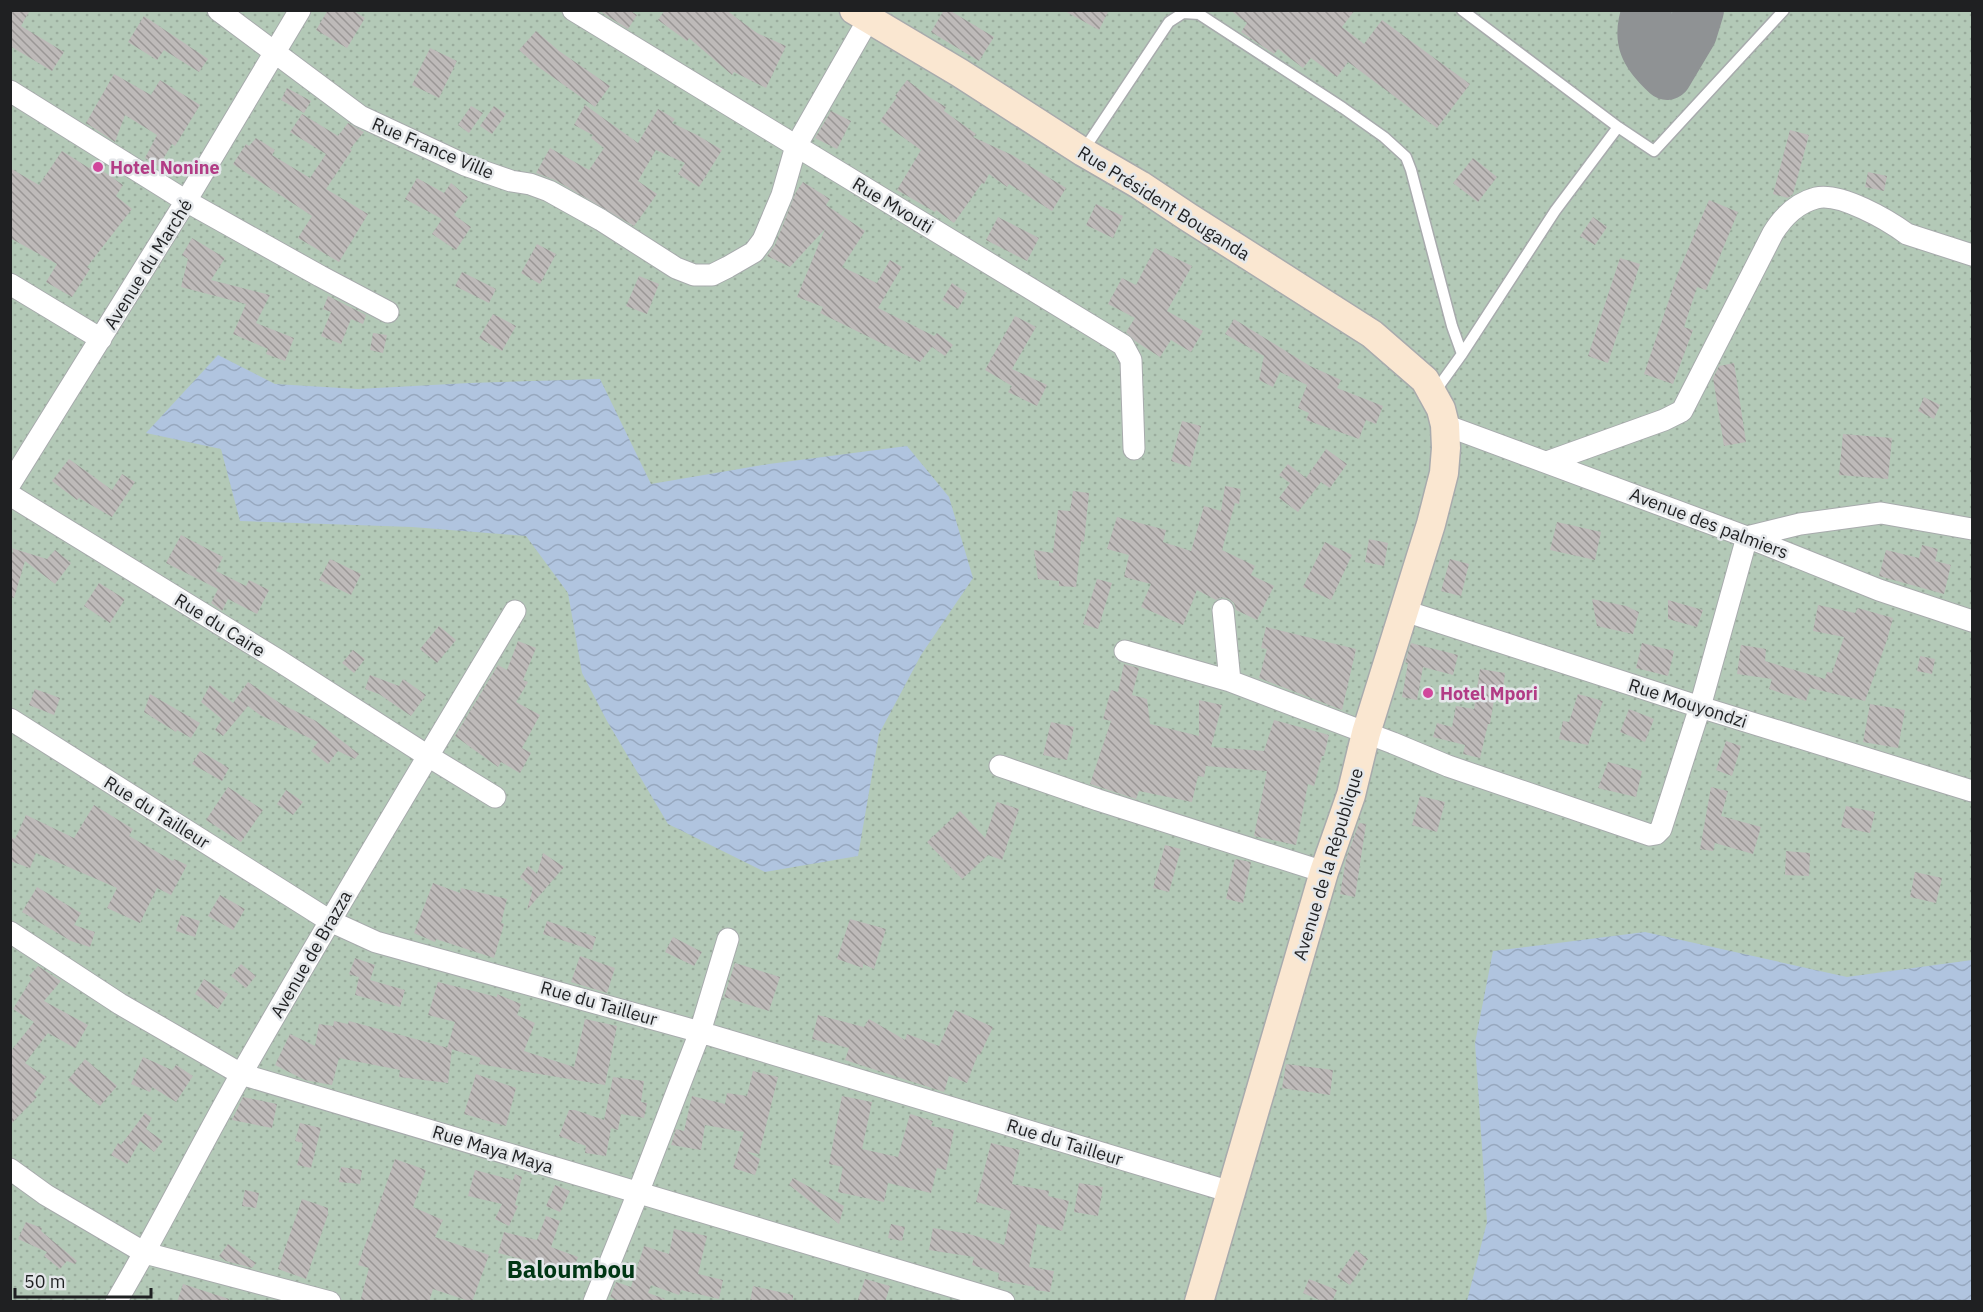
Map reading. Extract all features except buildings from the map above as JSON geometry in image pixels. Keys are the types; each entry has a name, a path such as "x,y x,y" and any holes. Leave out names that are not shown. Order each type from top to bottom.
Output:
{"street":[{"name":"Rue France Ville","path":"218,10 360,116 465,165 549,191 601,220 676,268 694,275 712,275 754,252 770,226 782,195 796,146"},
{"name":"Avenue du Marché","path":"10,484 186,201 300,10"},
{"name":"Rue Mvouti","path":"573,10 1123,345 1131,360 1134,449"},
{"path":"796,146 861,15"},
{"name":"Rue Président Bouganda","path":"861,15 960,73 1083,152 1140,184 1372,334 1425,380 1434,393 1445,424"},
{"path":"10,91 186,201 388,312"},
{"path":"1547,462 1664,420 1682,411 1779,222 1792,210 1817,197 1845,200 1907,234 1972,255"},
{"path":"10,284 101,339"},
{"name":"Avenue des palmiers","path":"1445,424 1747,537 1879,590 1972,621"},
{"name":"Avenue de la République","path":"1199,1302 1324,872 1351,795 1365,734 1431,524 1444,473 1445,424"},
{"name":"Rue du Caire","path":"10,495 495,797"},
{"path":"1125,651 1230,681 1448,766 1650,835 1656,834 1661,829 1700,707 1747,537 1800,524 1881,513 1972,529"},
{"path":"1223,610 1230,681"},
{"name":"Avenue de Brazza","path":"116,1302 145,1253 241,1074 515,611"},
{"name":"Rue Mouyondzi","path":"1405,611 1700,707 1972,791"},
{"name":"Rue du Tailleur","path":"10,719 330,921 376,942 700,1032 1231,1192"},
{"path":"1000,766 1098,800 1324,872"},
{"name":"Rue Maya Maya","path":"10,932 120,1004 241,1074 1004,1302"},
{"path":"594,1302 700,1032 728,939"},
{"path":"10,1169 46,1195 145,1253 330,1302"}],"lane":[{"path":"1083,152 1176,10"},
{"path":"1462,10 1618,127 1654,151 1785,10"},
{"path":"1169,22 1183,13 1199,14 1343,108 1384,137 1406,157 1452,326 1462,354"},
{"path":"1434,393 1555,211 1618,127"}],"green space":[{"path":"11,11 1972,11 1972,1301 11,1301"}],"water":[{"path":"218,355 275,384 358,389 600,379 651,484 769,464 907,446 949,497 973,578 921,655 879,734 858,856 765,872 668,824 607,721 582,673 568,593 526,536 412,527 240,521 221,449 146,433"},
{"path":"1645,932 1847,977 1972,960 1972,1301 1467,1301 1487,1222 1475,1043 1493,951"}],"taxiway":[{"path":"1647,10 1642,30 1645,46 1653,61 1667,75 1692,33 1699,10"}],"place":[{"name":"Hotel Nonine","path":"98,167"},
{"name":"Hotel Mpori","path":"1428,693"}],"district":[{"name":"Baloumbou","path":"571,1269"}]}
